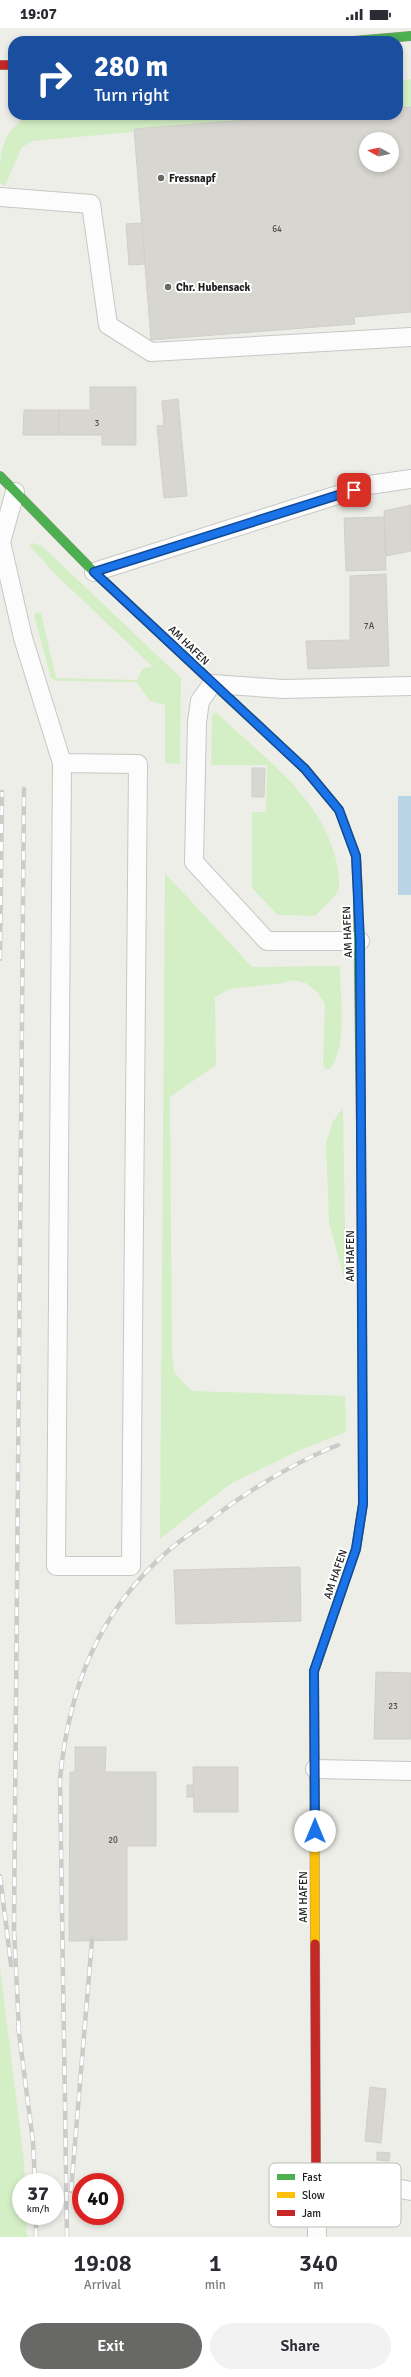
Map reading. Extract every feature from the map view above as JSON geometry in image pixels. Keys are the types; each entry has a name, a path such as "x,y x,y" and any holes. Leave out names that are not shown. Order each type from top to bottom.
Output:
{"street":[{"name":"AM HAFEN","path":"0,476 94,572 212,684 305,769 339,810 356,856 360,941 363,1504 356,1549 314,1671 316,2163"}],"lane":[{"path":"0,197 92,204 108,325 151,352 411,337"},
{"path":"94,572 369,485 411,479"},
{"path":"16,492 1,542 23,638 62,763 56,1566 131,1566 138,764 62,763"},
{"path":"360,941 267,941 194,862 197,722 200,701 212,684 283,689 411,686"},
{"path":"315,1769 411,1771"},
{"path":"401,2189 411,2191"},
{"path":"317,2227 317,2237"}],"green space":[{"path":"411,79 411,107 403,108 403,80"},
{"path":"21,120 246,120 134,129 132,132 32,141 22,147 5,186 0,183 1,153 7,137"},
{"path":"33,543 42,546 181,678 180,764 165,763 165,705 150,701 136,682 58,681 51,678 34,616 36,612 41,613 56,678 137,680 142,669 152,666 53,572 29,545"},
{"path":"216,712 271,762 305,798 319,818 330,840 337,864 339,888 333,898 315,916 278,915 252,888 252,812 266,812 267,765 211,765 212,715"},
{"path":"165,873 252,967 340,966 342,1006 339,1048 336,1059 330,1069 325,1069 323,1065 325,1004 317,992 306,983 293,980 283,983 230,989 215,997 216,1065 170,1097 172,1352 174,1372 192,1391 345,1396 346,1432 300,1450 230,1484 160,1539"},
{"path":"343,1107 346,1286 329,1222 326,1142 333,1122"},
{"path":"0,1968 25,2173 12,2173 12,2225 26,2225 27,2237 0,2237"}],"water":[{"path":"398,796 411,796 411,895 398,895"}],"building":[{"path":"411,107 411,312 354,317 355,324 151,340 134,129 246,120 403,120 403,108"},
{"path":"142,223 145,264 129,265 126,224"},
{"path":"90,387 136,387 136,445 102,445 102,435 59,435 59,410 90,410"},
{"path":"178,399 187,496 164,498 157,426 164,425 162,401"},
{"path":"24,410 59,410 59,435 23,435"},
{"path":"411,505 411,551 386,556 384,511"},
{"path":"384,517 386,570 346,571 344,518"},
{"path":"386,574 389,666 308,669 306,641 350,640 350,576"},
{"path":"252,768 265,768 264,797 252,797"},
{"path":"300,1567 301,1621 176,1624 174,1570"},
{"path":"376,1672 411,1673 411,1739 374,1739"},
{"path":"75,1747 106,1747 105,1772 156,1772 156,1846 127,1846 127,1940 69,1941 70,1772 75,1772"},
{"path":"193,1767 238,1767 238,1812 194,1812"},
{"path":"187,1785 193,1785 193,1797 187,1797"},
{"path":"370,2087 386,2089 381,2143 365,2141"},
{"path":"377,2152 390,2153 389,2161 377,2160"}],"railway":[{"path":"19,2030 14,1929 24,789"},
{"path":"0,959 2,792"},
{"path":"67,2237 60,1779 64,1745 80,1682 91,1653 106,1625 123,1599 144,1574 169,1550 230,1505 259,1486 305,1460 338,1445"},
{"path":"0,1876 11,1965"},
{"path":"71,2191 92,1940"},
{"path":"18,2025 33,2142 35,2173"},
{"path":"36,2225 36,2237"}],"traffic: fast":[{"path":"403,37 411,36"},
{"path":"0,476 94,572 186,658"},
{"path":"358,893 361,1125"},
{"path":"330,1625 356,1549 363,1504 362,1270"}],"traffic: slow":[{"path":"186,658 305,769 339,810 356,856 358,893"},
{"path":"315,1944 314,1671 330,1625"}],"traffic: jam":[{"path":"0,65 8,65"},
{"path":"361,1125 362,1270"},
{"path":"315,1944 316,2163"}],"place":[{"name":"Fressnapf","path":"161,178"},
{"name":"Chr. Hubensack","path":"168,287"}],"route":[{"path":"315,1831 314,1671 356,1549 363,1504 360,941 356,856 339,810 305,769 212,684 94,572 354,490"}]}
